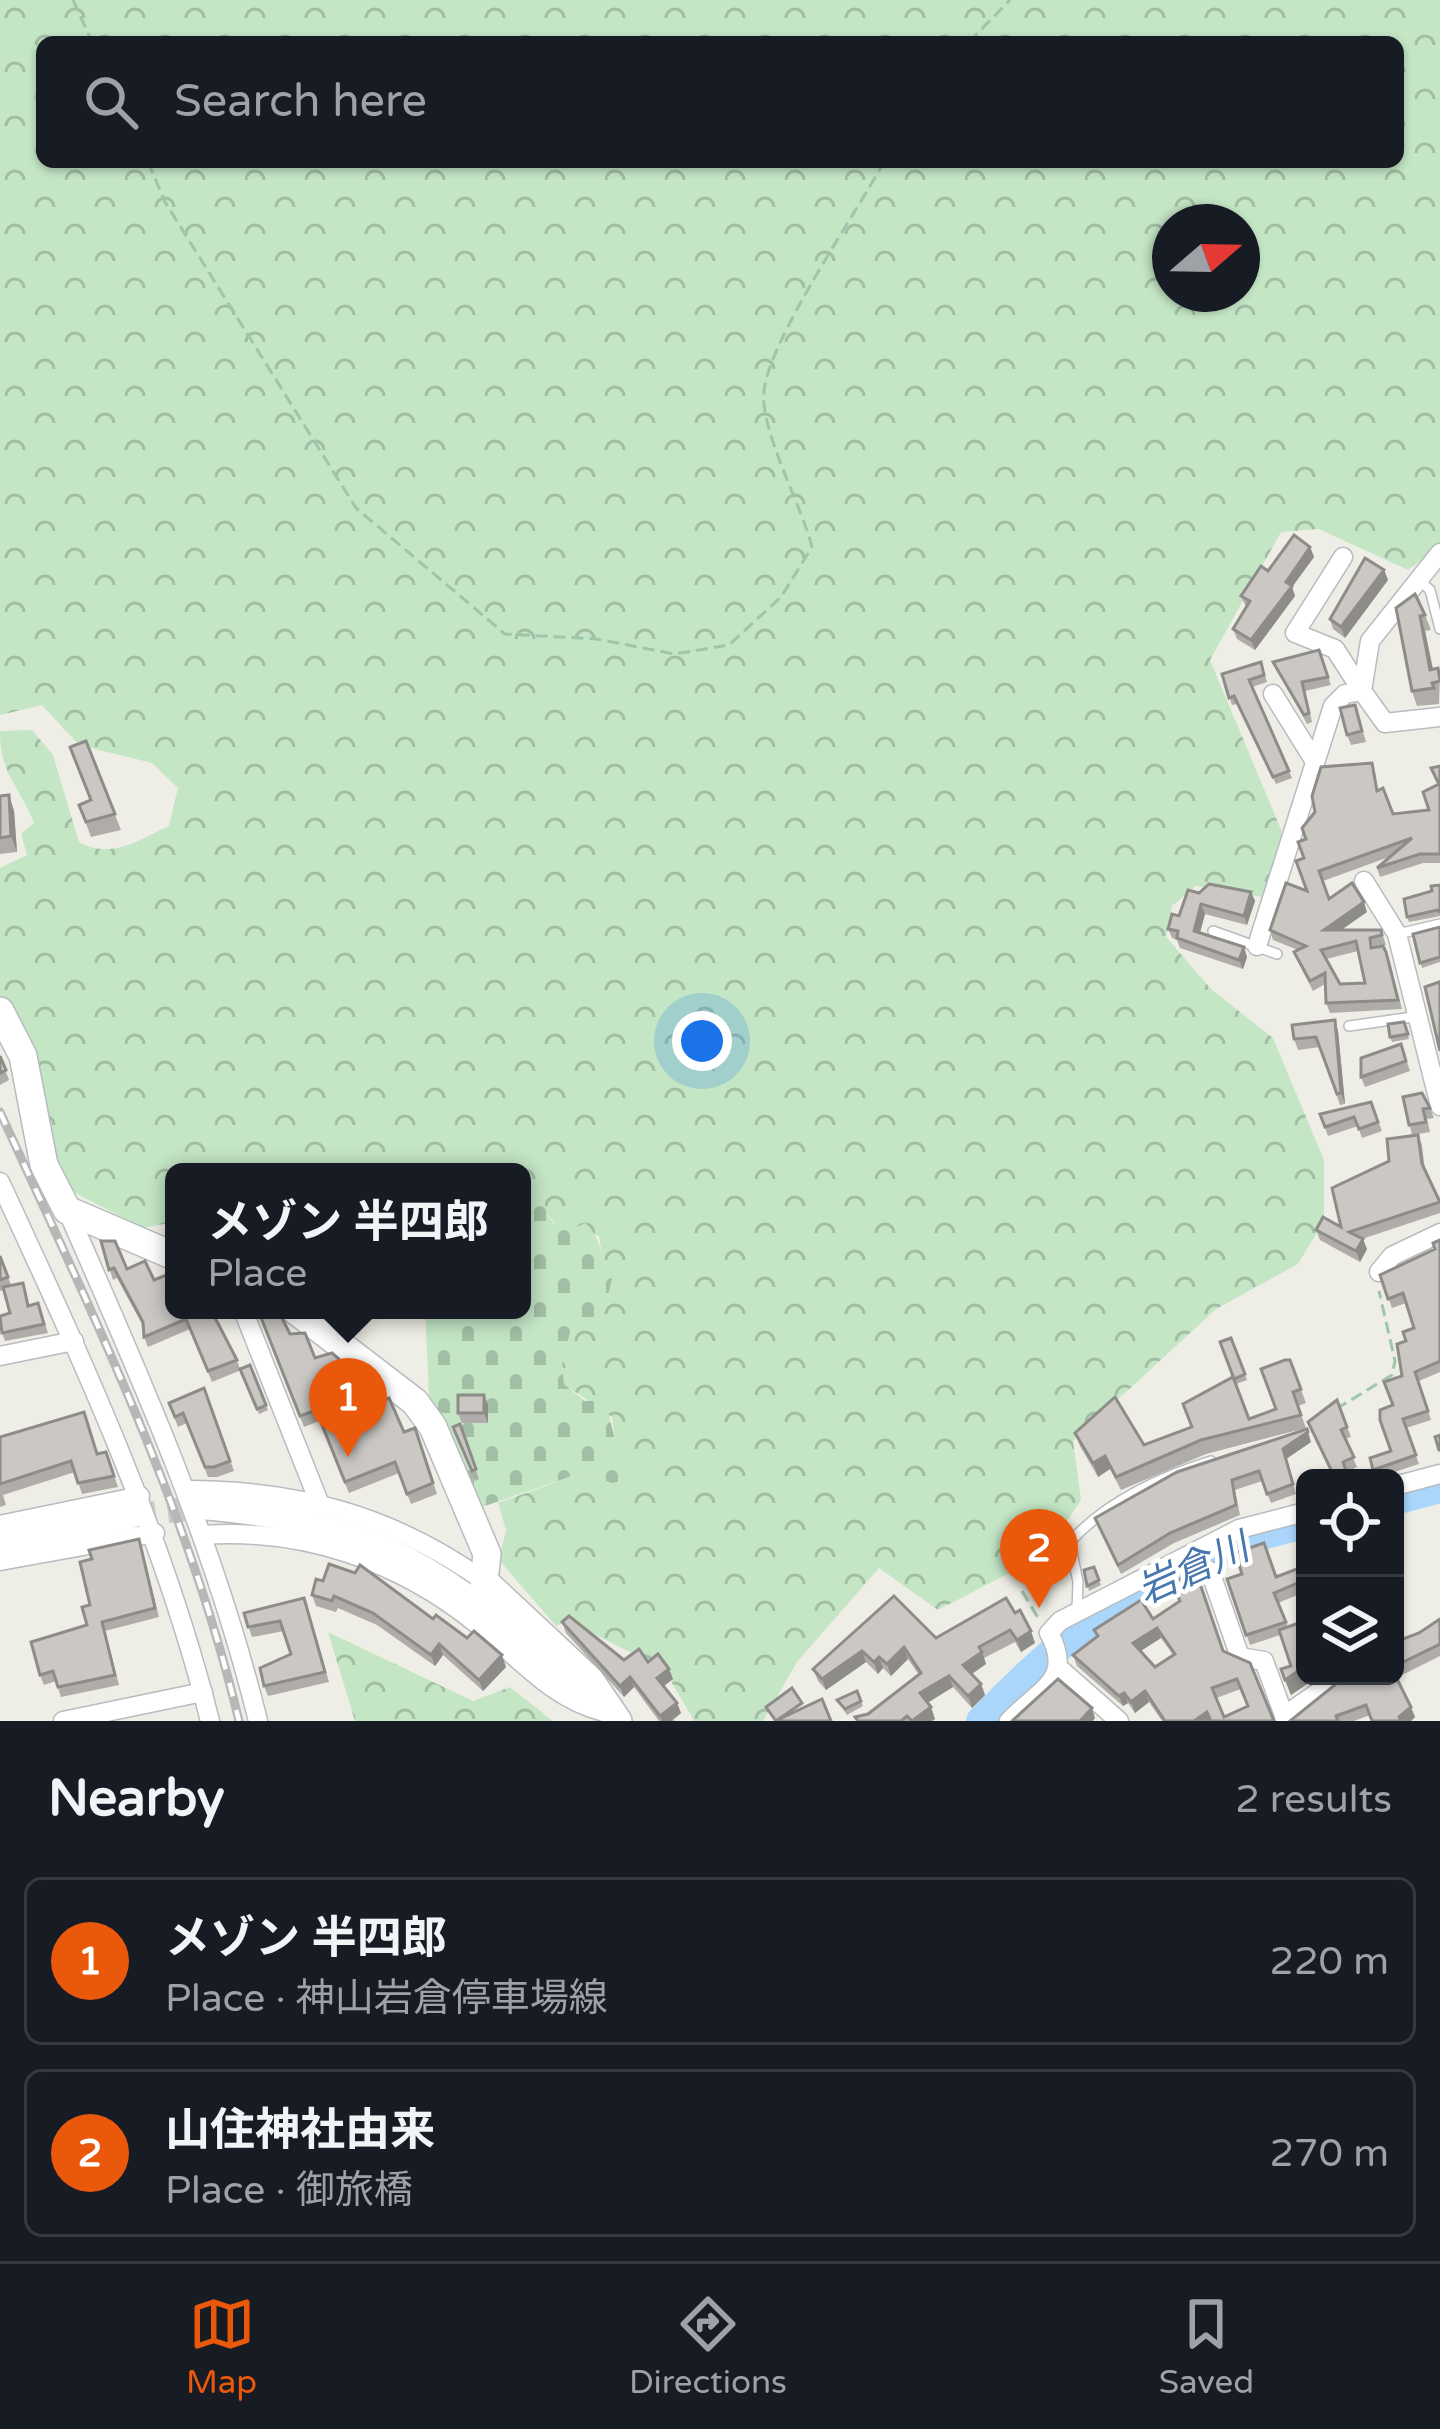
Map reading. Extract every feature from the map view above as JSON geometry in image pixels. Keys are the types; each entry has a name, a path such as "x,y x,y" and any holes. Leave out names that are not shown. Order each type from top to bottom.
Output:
{"main road":[{"path":"0,1011 22,1056 44,1165 67,1210 165,1252"},
{"path":"307,1319 415,1402 433,1427 488,1554 484,1581 590,1680 613,1717"}],"street":[{"path":"1362,691 1370,641 1440,553"},
{"path":"1342,557 1295,633 1335,649 1385,723 1440,717"},
{"path":"1257,946 1333,706 1346,694 1362,691"},
{"path":"1273,694 1314,760"},
{"path":"1364,881 1397,934 1440,1106"},
{"path":"0,1182 74,1341 136,1506 155,1533 210,1721"},
{"path":"67,1210 194,1499 258,1721"},
{"path":"1378,1272 1392,1256 1440,1233"},
{"path":"247,1319 319,1502"},
{"path":"0,1356 74,1341"},
{"path":"1404,1484 1440,1474"},
{"path":"194,1499 256,1490 319,1502 379,1520 484,1581"},
{"path":"194,1499 297,1517 400,1551 486,1607 613,1717"},
{"path":"0,1525 136,1506"},
{"path":"0,1544 136,1506"},
{"path":"1120,1721 1061,1663 1050,1636 1053,1626 1239,1528 1296,1514"},
{"path":"0,1562 155,1533"},
{"path":"203,1535 293,1537 390,1568 476,1623 569,1703 613,1717"},
{"path":"1210,1571 1240,1657 1264,1661 1285,1718 1329,1685"},
{"path":"1009,1721 1061,1663"},
{"path":"66,1721 203,1692"}],"lane":[{"path":"1419,580 1430,590 1440,629"},
{"path":"1397,934 1440,924"},
{"path":"1213,931 1277,954"},
{"path":"1348,1026 1421,1016"},
{"path":"1077,1610 1070,1542 1081,1529 1167,1475 1218,1459"}],"path":[{"path":"73,0 89,36"},
{"path":"975,36 1010,0"},
{"path":"151,168 165,202 356,508 505,634 597,639 674,654 729,645 781,597 812,547 803,509 784,474 764,391 795,315 881,168"},
{"path":"1323,1414 1392,1376 1395,1361 1380,1306 1378,1272"},
{"path":"1022,1591 1033,1609"}],"green space":[{"path":"0,0 1440,0 1440,547 1408,570 1319,529 1281,532 1210,660 1285,839 1263,897 1196,886 1172,906 1166,937 1211,989 1273,1038 1324,1160 1324,1221 1298,1264 1216,1309 1073,1441 1081,1500 1044,1555 938,1610 879,1568 797,1662 763,1721 694,1721 664,1669 568,1621 556,1626 499,1560 506,1530 498,1503 581,1473 612,1483 632,1468 615,1439 612,1417 564,1384 562,1363 571,1328 605,1310 612,1280 603,1263 599,1236 558,1228 531,1192 531,1163 165,1163 165,1224 143,1228 77,1194 59,1178 0,998 0,868 27,855 21,834 34,823 7,769 0,731 32,730 53,755 79,842 91,847 114,849 169,826 178,788 152,763 79,745 42,705 0,715"},
{"path":"531,1187 543,1197 556,1225 568,1228 585,1223 612,1279 605,1310 571,1329 562,1363 564,1384 585,1401 605,1401 615,1439 632,1468 626,1480 612,1483 581,1473 482,1507 429,1397 425,1319 531,1319"},
{"path":"328,1632 473,1701 510,1687 553,1721 355,1721"}],"building":[{"path":"1294,535 1310,547 1286,582 1292,586 1251,640 1233,629 1250,601 1241,596 1261,566 1268,571"},
{"path":"1365,558 1384,570 1341,627 1330,619"},
{"path":"1415,594 1425,615 1420,616 1430,670 1438,668 1440,681 1432,683 1434,688 1412,691 1396,608"},
{"path":"1319,650 1328,677 1302,682 1309,713 1304,715 1273,662"},
{"path":"1261,662 1264,675 1249,680 1289,771 1273,777 1234,696 1229,698 1222,674"},
{"path":"1355,705 1362,731 1347,735 1340,708"},
{"path":"86,741 115,814 86,822 79,805 91,800 70,747"},
{"path":"1372,763 1377,791 1383,788 1393,814 1429,810 1423,792 1439,784 1431,768 1440,766 1440,854 1420,854 1377,868 1412,838 1319,871 1329,899 1352,883 1364,902 1324,930 1381,930 1382,935 1370,938 1371,948 1383,946 1398,1000 1326,1003 1325,973 1310,981 1294,952 1306,946 1270,930 1286,883 1307,891 1296,861 1304,858 1298,842 1306,839 1302,828 1315,812 1312,796 1321,767","holes":["1356,941 1365,983 1340,984 1321,950"]},
{"path":"9,795 11,836 0,838 0,796"},
{"path":"1209,884 1251,892 1244,916 1201,904 1194,931 1244,947 1239,960 1177,938 1178,931 1168,929 1172,914 1179,916 1188,890 1199,893"},
{"path":"1440,885 1440,912 1407,917 1404,899"},
{"path":"1440,927 1440,957 1420,963 1413,934"},
{"path":"1439,982 1440,986 1440,1051 1425,987"},
{"path":"1335,1020 1341,1093 1337,1094 1316,1037 1294,1039 1292,1025"},
{"path":"1404,1022 1408,1034 1390,1037 1388,1024"},
{"path":"1401,1044 1406,1061 1361,1077 1361,1058"},
{"path":"1422,1093 1430,1108 1423,1109 1426,1122 1409,1125 1403,1097"},
{"path":"1371,1102 1378,1122 1359,1129 1354,1117 1325,1127 1320,1114"},
{"path":"1418,1135 1422,1164 1440,1202 1349,1232 1363,1239 1356,1251 1316,1230 1323,1217 1341,1227 1332,1188 1389,1161 1387,1139"},
{"path":"1440,1240 1440,1361 1415,1372 1428,1411 1403,1419 1416,1455 1373,1469 1370,1458 1391,1451 1380,1420 1380,1410 1393,1405 1384,1382 1402,1376 1397,1344 1406,1341 1403,1332 1414,1328 1403,1293 1388,1299 1380,1275 1435,1249 1433,1243"},
{"path":"101,1241 115,1241 127,1269 145,1261 154,1280 165,1276 165,1319 186,1319 144,1337 143,1322 114,1268 109,1270"},
{"path":"0,1256 8,1277 0,1280"},
{"path":"23,1283 28,1306 38,1303 44,1324 2,1333 0,1316 10,1313 3,1287"},
{"path":"186,1319 216,1319 237,1360 208,1371"},
{"path":"262,1319 282,1319 290,1334 305,1333 315,1358 332,1353 339,1359 341,1366 327,1371 347,1416 389,1398 404,1432 415,1428 433,1483 407,1494 395,1462 345,1482 316,1410 300,1416"},
{"path":"1231,1338 1245,1374 1234,1379 1220,1342"},
{"path":"1290,1360 1301,1389 1293,1392 1301,1415 1201,1440 1116,1477 1105,1456 1093,1463 1075,1433 1115,1397 1144,1445 1192,1427 1183,1404 1233,1377 1249,1419 1276,1409 1261,1369"},
{"path":"250,1365 266,1405 257,1409 240,1369"},
{"path":"204,1388 230,1461 214,1467 205,1467 183,1413 175,1417 169,1403"},
{"path":"458,1395 484,1395 484,1413 458,1413"},
{"path":"1337,1400 1347,1427 1341,1430 1354,1457 1343,1462 1346,1469 1331,1469 1308,1422"},
{"path":"84,1412 97,1454 106,1452 114,1476 78,1483 71,1461 0,1484 0,1437"},
{"path":"460,1424 476,1469 472,1471 453,1427"},
{"path":"1307,1429 1283,1449 1293,1484 1267,1494 1259,1471 1232,1480 1236,1505 1170,1533 1118,1565 1095,1518 1177,1472"},
{"path":"139,1539 155,1608 102,1622 115,1675 58,1687 53,1671 40,1675 31,1642 87,1625 82,1607 90,1605 80,1562 92,1559 89,1550"},
{"path":"1264,1543 1276,1577 1296,1569 1296,1584 1274,1593 1286,1622 1246,1635 1227,1579 1242,1574 1235,1553"},
{"path":"329,1564 355,1573 360,1565 433,1619 436,1615 467,1638 474,1631 502,1655 479,1680 439,1644 431,1655 373,1613 334,1596 332,1601 312,1595 316,1579 323,1581"},
{"path":"1094,1567 1099,1580 1087,1586 1084,1570"},
{"path":"1196,1572 1223,1651 1250,1663 1274,1721 1211,1721 1207,1712 1194,1721 1165,1721 1145,1691 1131,1702 1124,1693 1119,1696 1073,1655 1098,1636 1094,1630 1141,1600 1153,1619 1180,1601 1172,1583","holes":["1157,1628 1175,1654 1155,1667 1133,1643","1237,1679 1248,1706 1224,1717 1212,1688"]},
{"path":"894,1596 936,1638 1006,1598 1015,1613 1020,1610 1031,1631 1017,1640 1010,1630 979,1647 982,1652 963,1665 981,1684 968,1696 949,1676 920,1693 931,1707 912,1721 907,1716 901,1721 858,1721 855,1717 868,1714 921,1673 904,1647 887,1664 879,1657 874,1662 862,1651 822,1679 813,1669"},
{"path":"304,1598 325,1672 264,1686 260,1668 291,1654 280,1621 248,1627 244,1613"},
{"path":"569,1616 624,1660 639,1649 648,1662 658,1654 669,1669 657,1678 677,1703 660,1716 630,1677 620,1686 562,1622"},
{"path":"1440,1619 1440,1644 1404,1662 1404,1639"},
{"path":"1296,1624 1296,1672 1285,1680 1281,1669 1291,1666 1279,1630"},
{"path":"1058,1679 1092,1708 1080,1721 1012,1721"},
{"path":"1335,1685 1400,1685 1411,1707 1399,1717 1401,1721 1372,1721 1366,1705 1336,1716 1338,1721 1290,1721"},
{"path":"792,1688 802,1703 776,1721 766,1707"},
{"path":"857,1691 861,1701 845,1709 837,1700"},
{"path":"822,1699 831,1721 775,1721"}],"waterway":[{"name":"岩倉川","path":"1404,1498 1440,1488"},
{"name":"岩倉川","path":"981,1721 1052,1653 1127,1597 1210,1553 1296,1526"}],"tunnel":[{"path":"132,1516 201,1507"}],"railway":[{"path":"0,1112 165,1487 218,1642 239,1721"}],"place":[{"name":"メゾン 半四郎","path":"348,1457"},
{"name":"山住神社由来","path":"1039,1608"}]}
